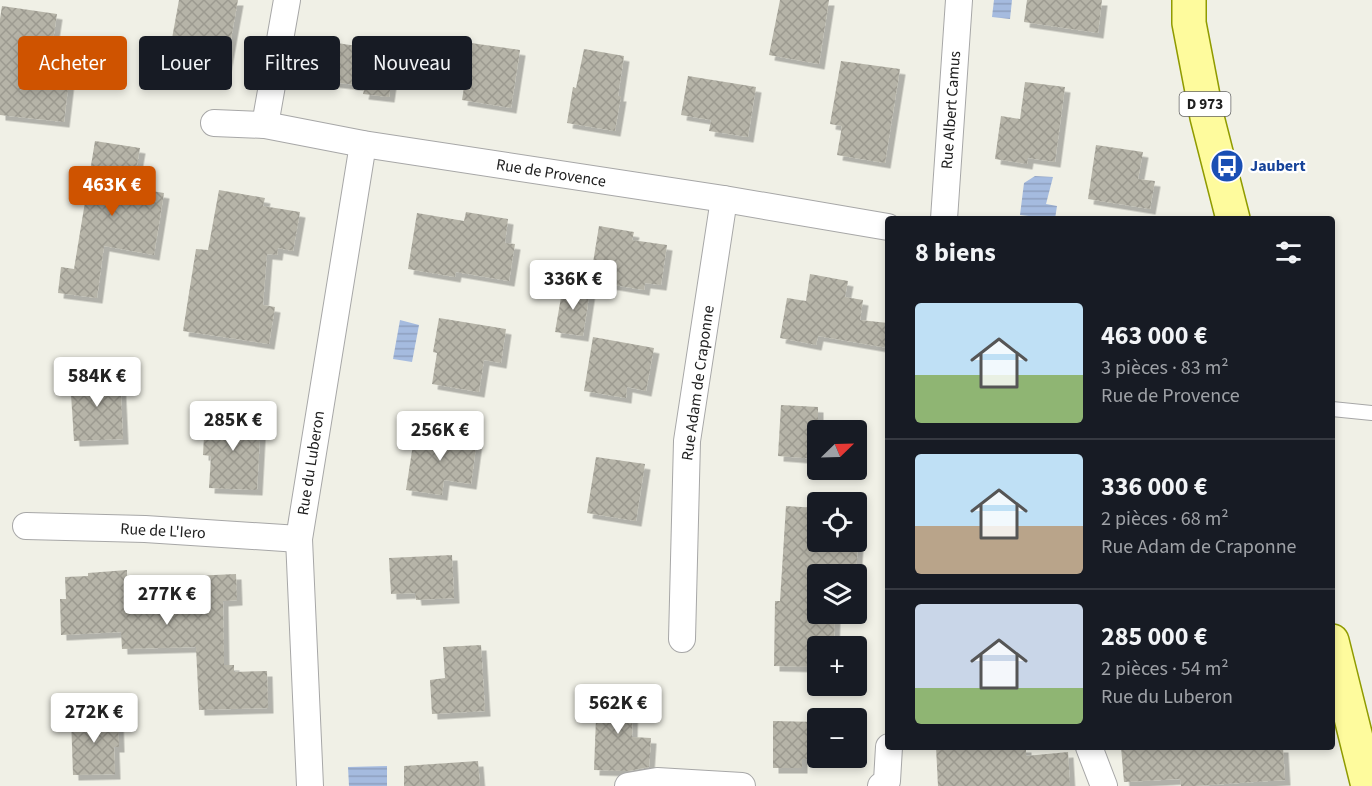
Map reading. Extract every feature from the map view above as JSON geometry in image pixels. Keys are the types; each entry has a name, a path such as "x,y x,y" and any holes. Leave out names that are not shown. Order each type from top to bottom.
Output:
{"main road":[{"name":"D 973","path":"1189,0 1189,23 1207,117 1232,213"},
{"name":"D 973","path":"1211,0 1212,41 1232,213"},
{"path":"1335,652 1368,786"}],"street":[{"path":"266,126 287,0"},
{"name":"Rue Albert Camus","path":"944,216 959,0"},
{"name":"Rue de Provence","path":"214,123 266,126 363,144 724,199 885,226"},
{"name":"Rue du Luberon","path":"310,786 299,539 363,144"},
{"name":"Rue Adam de Craponne","path":"682,639 687,441 724,199"},
{"name":"Rue de L'Iero","path":"26,526 145,529 299,539"},
{"path":"881,786 887,782 889,750"},
{"path":"1090,750 1104,786"},
{"path":"628,786 657,781 742,786"}],"lane":[{"path":"1335,409 1372,413"}],"water":[{"path":"994,0 1012,0 1010,19 992,17"},
{"path":"1035,176 1053,177 1046,204 1057,206 1055,216 1020,215 1024,183"},
{"path":"400,320 419,325 412,362 393,359"},
{"path":"387,766 387,786 349,786 348,767"}],"building":[{"path":"179,0 238,0 231,36 172,36"},
{"path":"780,0 829,0 819,64 769,55"},
{"path":"1027,0 1102,0 1098,33 1024,22"},
{"path":"2,6 57,14 54,36 18,36 18,90 68,90 64,122 0,115"},
{"path":"340,43 352,45 352,84 340,83"},
{"path":"472,43 520,50 511,108 462,100 464,90 472,90"},
{"path":"584,49 624,56 615,131 567,123 573,87 576,88"},
{"path":"841,61 900,69 885,163 837,155 842,126 830,124"},
{"path":"688,76 756,87 748,137 709,131 711,120 681,115"},
{"path":"1025,82 1065,87 1055,162 1028,158 1027,164 995,159 1001,116 1020,119"},
{"path":"364,90 390,90 389,97 363,94"},
{"path":"95,141 140,148 133,188 164,193 154,255 104,246 97,298 58,293 61,267 74,269"},
{"path":"1096,145 1143,152 1138,179 1155,181 1150,209 1088,199"},
{"path":"219,190 265,198 263,206 300,212 293,251 278,248 277,255 267,254 263,305 275,307 269,344 183,331 196,249 208,250"},
{"path":"466,212 508,219 505,243 515,244 509,281 456,272 455,277 408,269 417,213 464,221"},
{"path":"599,226 634,232 632,240 667,245 661,285 645,283 644,290 590,281"},
{"path":"810,274 848,281 845,297 863,300 860,320 885,323 885,347 818,336 816,345 780,338 787,298 806,301"},
{"path":"563,286 590,290 583,336 555,332"},
{"path":"439,318 506,329 501,363 484,360 479,392 432,384 437,353 433,352"},
{"path":"593,337 654,348 646,391 627,387 626,398 584,391"},
{"path":"120,375 123,439 74,441 70,378"},
{"path":"781,405 818,407 818,420 807,420 807,458 778,456"},
{"path":"205,416 261,418 257,490 209,488 211,456 203,455"},
{"path":"415,431 477,440 471,484 444,480 442,495 406,490"},
{"path":"596,457 645,464 636,521 587,513"},
{"path":"786,506 807,507 807,552 857,552 857,564 807,564 807,624 835,624 834,636 807,636 807,667 774,666 775,601 780,601"},
{"path":"452,555 454,598 416,600 415,593 391,594 389,558"},
{"path":"127,570 127,579 236,574 237,600 223,601 224,665 234,665 234,672 267,671 268,708 199,710 196,647 122,649 121,632 61,635 60,599 66,599 65,577"},
{"path":"481,645 485,711 432,714 430,680 445,678 443,647"},
{"path":"597,692 633,693 632,737 651,738 649,767 628,771 594,770"},
{"path":"118,715 119,747 114,747 115,774 73,775 71,717"},
{"path":"773,721 807,722 807,759 802,759 802,768 773,768"},
{"path":"936,750 1026,750 1026,756 1068,752 1070,786 938,786"},
{"path":"1121,750 1283,750 1285,780 1195,786 1181,786 1180,779 1124,782"},
{"path":"478,761 480,786 404,786 404,766"}],"place":[{"name":"Jaubert","path":"1227,166"}]}
